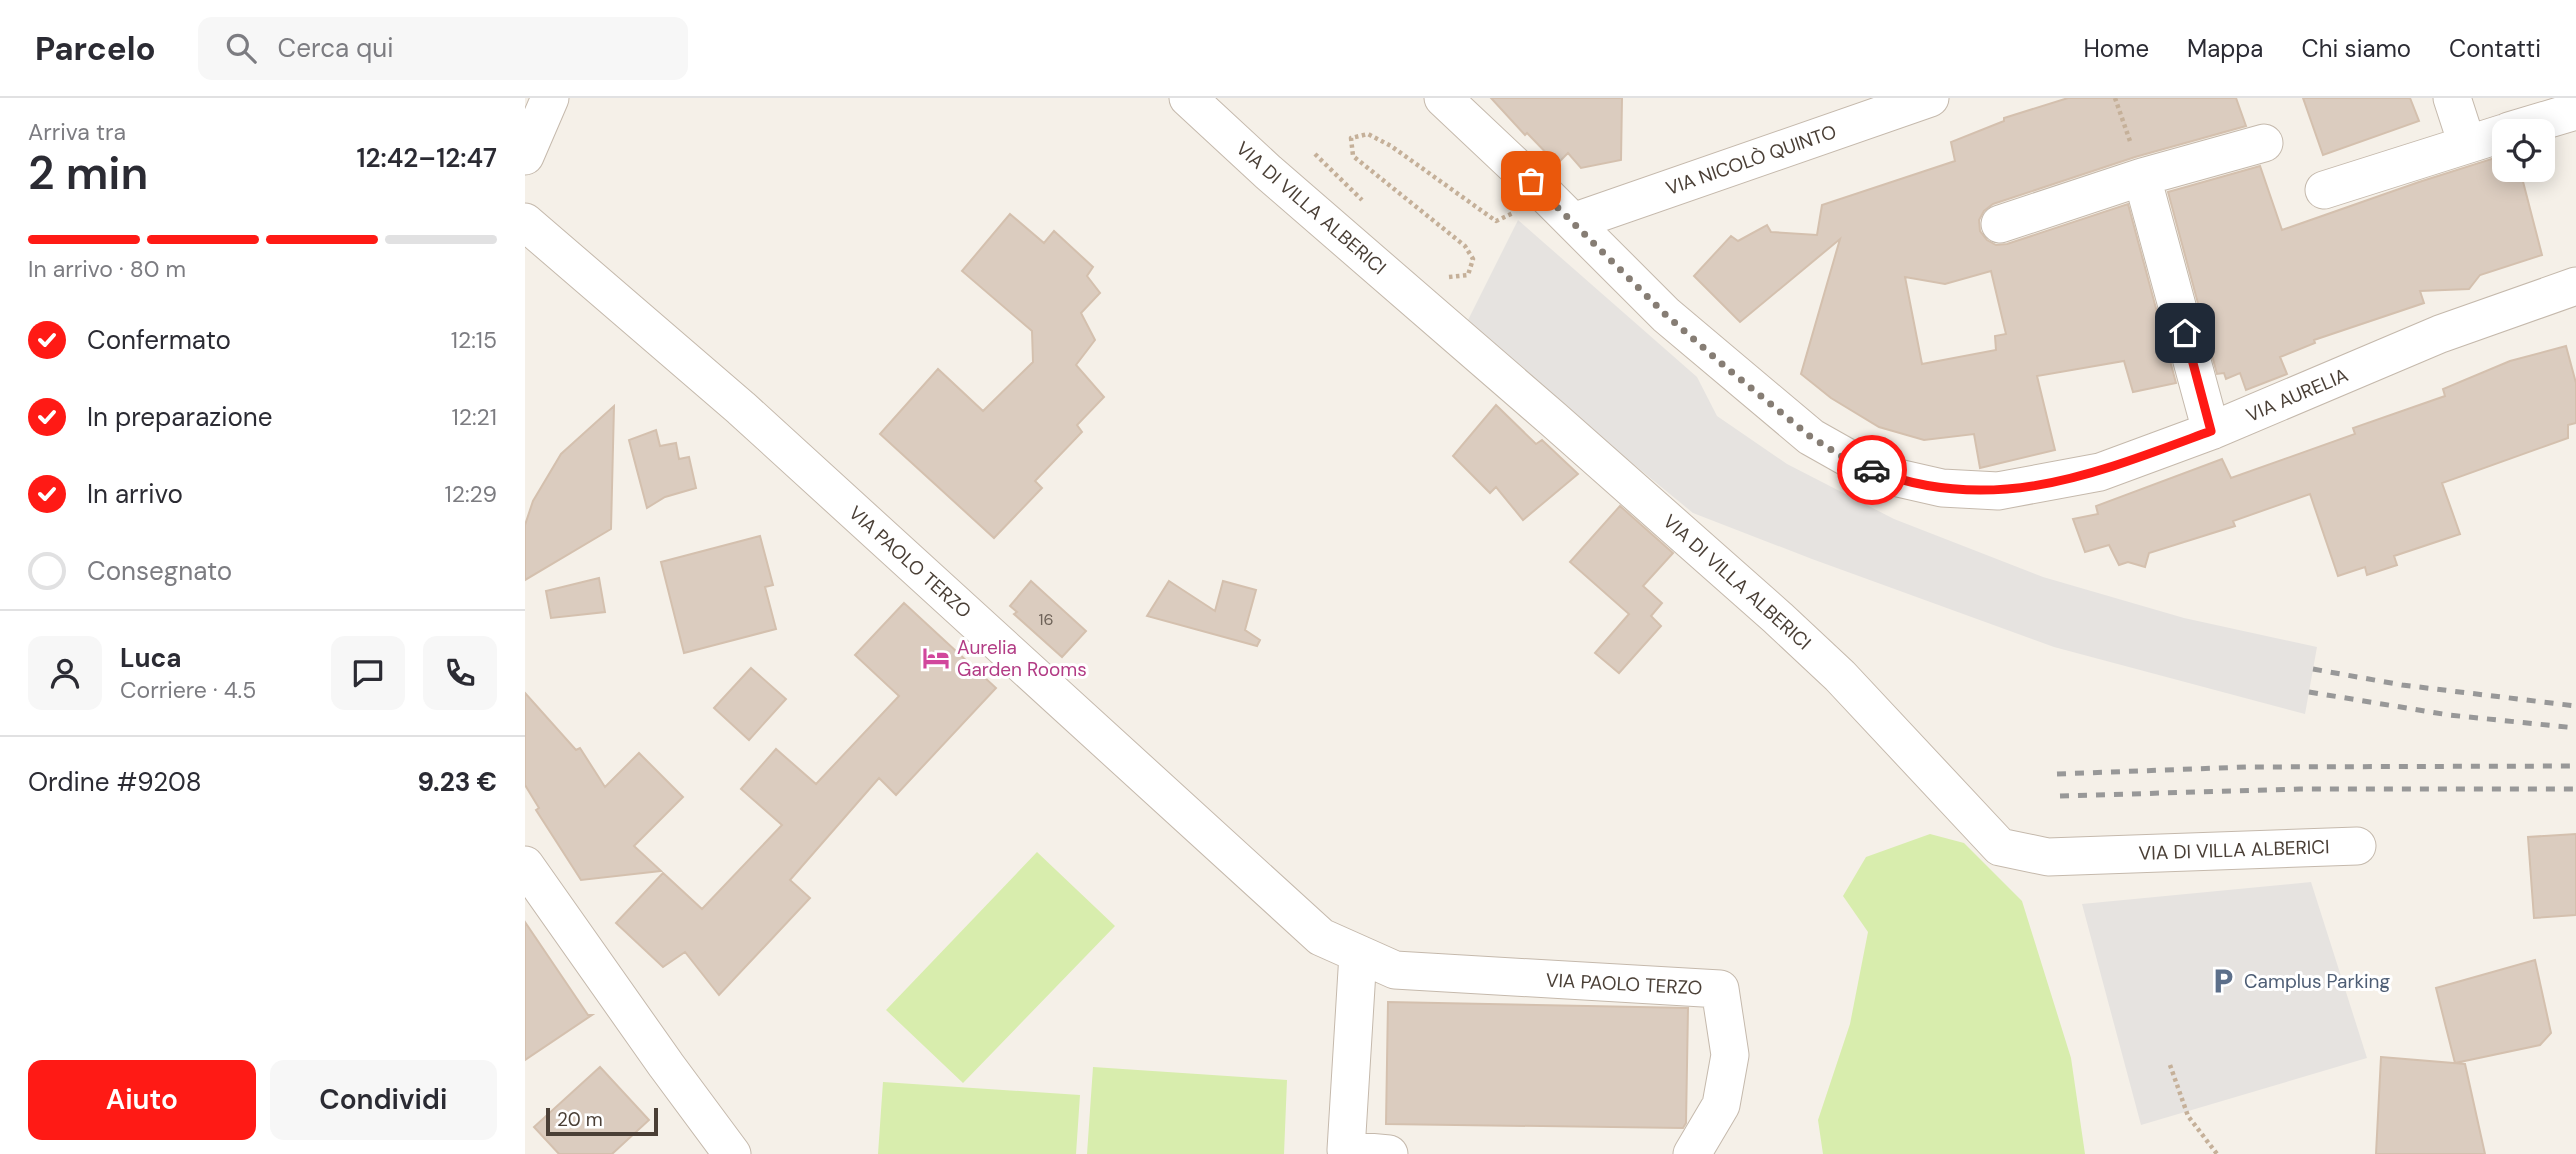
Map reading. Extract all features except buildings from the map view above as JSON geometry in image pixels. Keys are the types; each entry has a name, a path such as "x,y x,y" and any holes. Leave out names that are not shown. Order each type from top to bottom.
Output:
{"street":[{"path":"525,156 550,98"},
{"name":"VIA DI VILLA ALBERICI","path":"1188,98 1268,172 1778,618 1849,686 2000,847 2047,857 2357,846"},
{"name":"VIA AURELIA","path":"1443,98 1548,197 1666,315 1811,437 1846,459 1885,475 1958,491 1999,491 2100,472 2211,431 2439,334 2576,286"},
{"name":"VIA NICOLÒ QUINTO","path":"1573,222 1930,98"},
{"path":"2452,98 2467,144"},
{"path":"2550,119 2576,111"},
{"path":"2324,190 2492,136"},
{"path":"2000,224 2142,177 2264,143"},
{"path":"2142,177 2211,431"},
{"name":"VIA PAOLO TERZO","path":"525,222 741,408 1321,937 1395,971 1720,989 1730,1055 1721,1105 1692,1154"},
{"path":"525,865 732,1154"},
{"path":"1358,954 1346,1150 1389,1154"}],"path":[{"path":"2115,98 2142,177"},
{"path":"1445,276 1452,278 1468,275 1473,259 1465,246 1353,156 1351,138 1368,134 1391,146 1496,221 1548,197"},
{"path":"1315,154 1363,200"},
{"path":"2170,1065 2188,1116 2217,1154"}],"green space":[{"path":"1930,834 1964,843 2022,901 2071,1058 2085,1154 1823,1154 1818,1120 1850,1024 1868,932 1843,896 1866,857"},
{"path":"1037,852 1115,926 963,1083 886,1010"},
{"path":"1093,1067 1287,1080 1284,1154 1087,1154"},
{"path":"883,1082 1080,1095 1076,1154 878,1154"}],"shaded area":[{"path":"1518,220 1697,377 1717,416 1787,464 1894,519 2043,577 2184,618 2317,647 2305,714 2054,647 1693,513 1465,326"},
{"name":"Camplus Parking","path":"2311,882 2367,1058 2141,1125 2082,904"}],"railway":[{"path":"2313,669 2402,685 2576,706"},
{"path":"2309,692 2449,715 2576,728"},
{"path":"2057,774 2247,767 2576,766"},
{"path":"2060,796 2300,789 2576,789"}],"way so far":[{"path":"1531,181 1623,274 1729,370 1811,437 1846,459 1872,470"}],"place":[{"name":"Aurelia Garden Rooms","path":"936,658"},
{"name":"Camplus Parking","path":"2223,981"}],"route":[{"path":"1872,470 1927,486 1958,491 1999,491 2100,472 2211,431 2185,333"}]}
